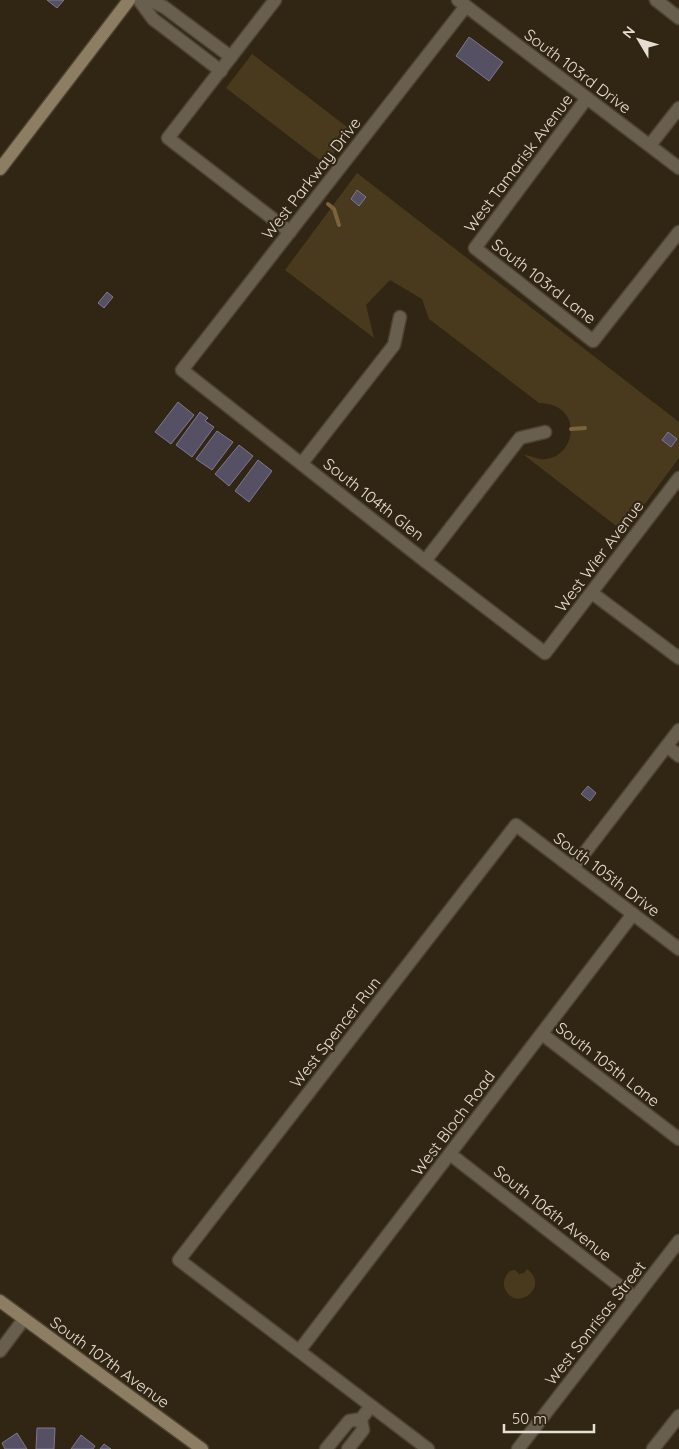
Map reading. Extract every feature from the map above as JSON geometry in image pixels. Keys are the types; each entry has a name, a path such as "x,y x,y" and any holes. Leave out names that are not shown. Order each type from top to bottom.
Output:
{"main road":[{"path":"0,169 129,0"},
{"name":"South 107th Avenue","path":"0,1300 202,1449"}],"street":[{"path":"139,0 153,19 220,71"},
{"path":"149,0 164,7 231,57"},
{"path":"275,0 168,138 290,232"},
{"path":"656,0 679,18"},
{"name":"South 103rd Drive","path":"462,3 679,168"},
{"name":"West Parkway Drive","path":"182,370 290,232 462,3"},
{"name":"West Tamarisk Avenue","path":"475,248 587,98"},
{"path":"650,145 679,108"},
{"name":"South 103rd Lane","path":"475,248 593,340 679,232"},
{"path":"302,463 394,344 400,317"},
{"name":"South 104th Glen","path":"182,370 545,653"},
{"path":"425,560 520,438 545,432"},
{"name":"West Wier Avenue","path":"545,653 679,478"},
{"path":"592,593 679,658"},
{"path":"574,868 679,730"},
{"path":"667,746 679,756"},
{"name":"South 105th Drive","path":"516,825 679,949"},
{"name":"West Spencer Run","path":"299,1351 179,1260 516,825"},
{"name":"West Bloch Road","path":"299,1351 634,914"},
{"name":"South 105th Lane","path":"542,1034 679,1139"},
{"name":"South 106th Avenue","path":"450,1154 635,1298"},
{"name":"West Sonrisas Street","path":"518,1449 679,1241"},
{"path":"0,1351 24,1319"},
{"path":"299,1351 428,1449"},
{"path":"348,1449 363,1430 361,1419 370,1406"},
{"path":"653,1449 679,1416"},
{"path":"326,1449 349,1420 361,1419"}],"shaded area":[{"path":"252,54 351,130 325,164 226,88"},
{"path":"357,173 679,422 679,458 624,532 524,455 538,459 547,459 556,456 563,450 568,443 571,426 563,411 553,405 539,403 429,319 422,299 390,280 366,305 374,338 285,270"},
{"path":"527,1269 533,1276 535,1283 533,1290 529,1295 516,1299 510,1296 505,1289 504,1282 510,1271 515,1270 519,1274 524,1273"}],"building":[{"path":"47,0 64,0 57,8"},
{"path":"469,37 503,62 489,81 456,56"},
{"path":"357,190 366,197 359,206 351,199"},
{"path":"107,292 113,297 104,308 98,303"},
{"path":"178,402 194,415 171,444 155,432"},
{"path":"200,412 208,418 205,421 214,427 192,457 176,445"},
{"path":"217,431 233,442 212,470 196,459"},
{"path":"668,432 677,439 671,447 662,440"},
{"path":"239,445 253,456 229,486 215,474"},
{"path":"258,460 272,471 249,502 235,491"},
{"path":"588,786 596,793 590,801 581,794"},
{"path":"37,1428 55,1428 54,1449 36,1449"},
{"path":"17,1433 27,1449 5,1449 2,1443"},
{"path":"81,1435 95,1446 93,1449 71,1449"},
{"path":"104,1444 111,1449 100,1449"}],"waterway":[{"path":"328,204 334,209 339,225"},
{"path":"571,429 585,428"}]}
